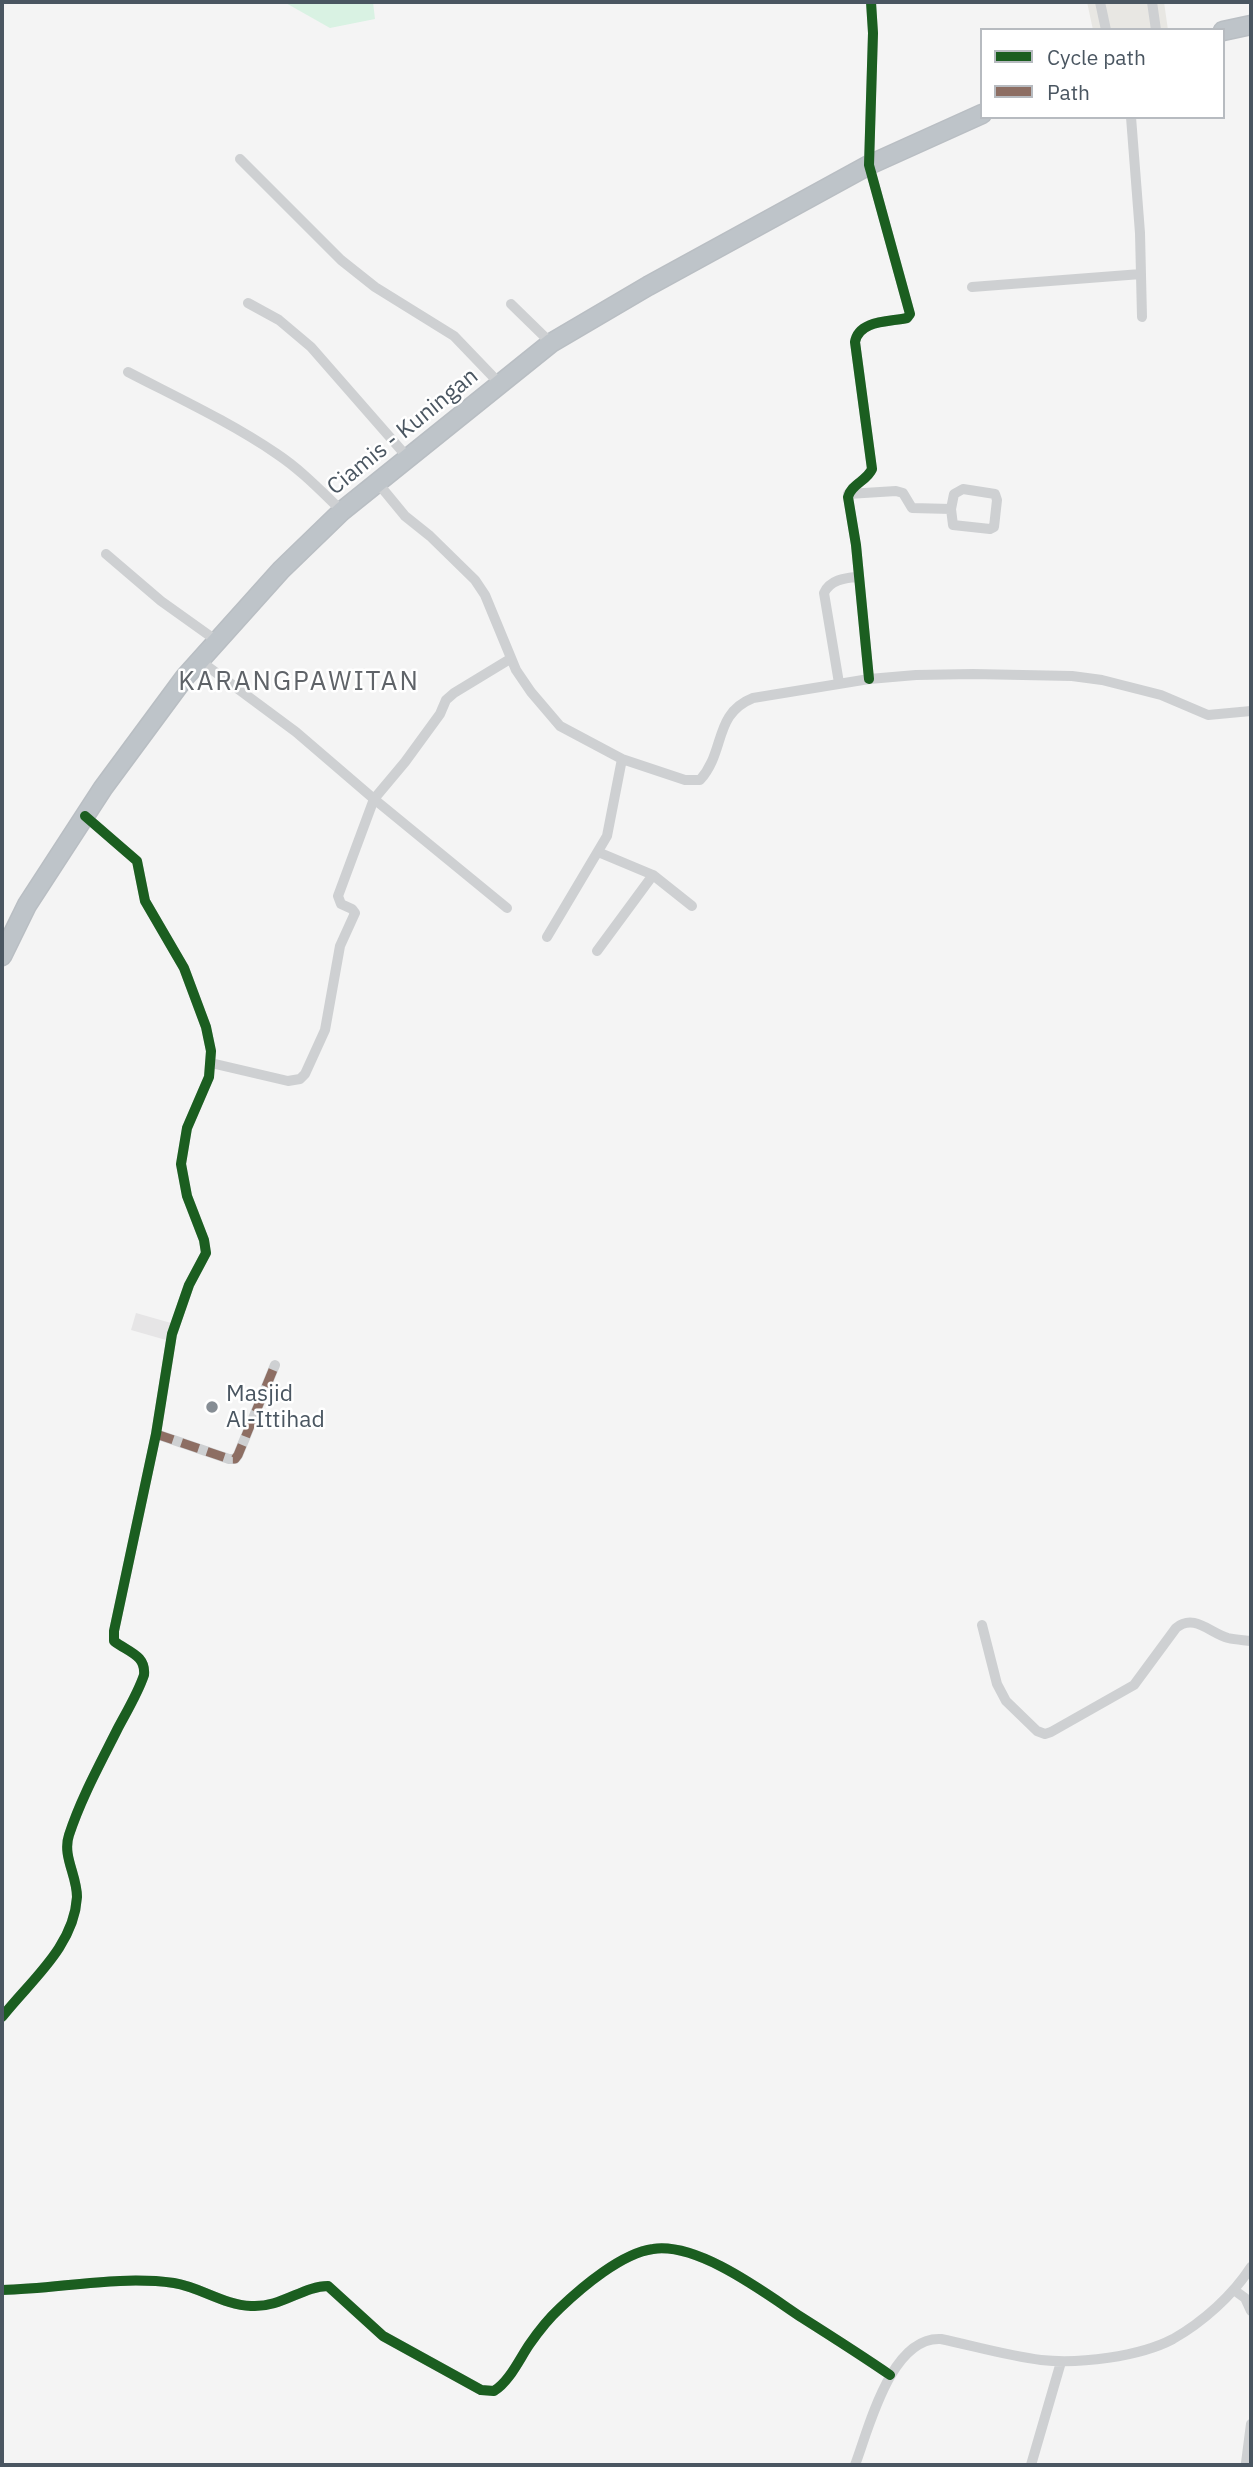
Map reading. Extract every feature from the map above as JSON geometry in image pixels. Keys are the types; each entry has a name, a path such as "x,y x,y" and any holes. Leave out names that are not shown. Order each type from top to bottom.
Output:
{"highway":[{"path":"1225,31 1251,25"},
{"name":"Ciamis - Kuningan","path":"2,956 27,905 143,732 199,660 281,570 342,511 551,343 659,280 869,165 980,115"}],"street":[{"path":"848,494 872,469 855,348 856,337 865,327 907,318 909,314 869,165 873,33 871,2"},
{"path":"1100,2 1105,28"},
{"path":"1152,2 1156,28"},
{"path":"1131,119 1142,317"},
{"path":"240,159 352,269 374,287 454,336 501,385"},
{"path":"972,287 1141,274"},
{"path":"248,303 279,320 311,347 409,459"},
{"path":"511,303 551,343"},
{"path":"128,372 267,447 293,466 342,511"},
{"path":"377,482 405,516 430,536 475,580 485,595 510,659 531,692 561,726 622,759 685,780 700,780 712,762 727,718 740,703 753,698 869,679 944,674 1079,677 1149,692 1208,715 1251,711"},
{"path":"960,490 993,492 996,496 996,522 992,529 954,526 951,509 954,494 960,490"},
{"path":"848,494 896,491 903,494 912,508 951,509"},
{"path":"848,494 856,545 869,679"},
{"path":"106,554 135,580 217,641"},
{"path":"839,683 824,593 835,581 857,577"},
{"path":"211,1063 288,1081 300,1079 305,1074 326,1030 340,946 355,913 341,904 338,896 374,799 405,762 440,713 446,700 510,659"},
{"path":"199,660 296,732 508,908"},
{"path":"547,937 607,836 622,759"},
{"path":"2,2017 51,1961 67,1932 77,1896 67,1851 69,1834 144,1675 143,1662 114,1641 113,1636 156,1434 174,1324 189,1285 206,1253 204,1240 187,1196 181,1164 187,1128 205,1089 211,1063 206,1027 184,968 145,901 137,861 131,853 85,816"},
{"path":"598,852 653,875 692,906"},
{"path":"597,951 653,875"},
{"path":"156,1434 234,1459 275,1364"},
{"path":"982,1625 997,1684 1006,1701 1037,1731 1045,1734 1134,1685 1183,1623 1199,1624 1230,1639 1251,1641"},
{"path":"2,2290 124,2281 175,2283 252,2306 270,2305 313,2288 328,2286 366,2323 398,2346 481,2390 494,2391 505,2381 542,2328 578,2293 616,2264 639,2253 671,2248 707,2261 741,2278 890,2375"},
{"path":"855,2465 890,2375 902,2358 920,2342 933,2339 1061,2362 1086,2361 1136,2352 1171,2340 1201,2319 1234,2290 1251,2267"},
{"path":"1234,2290 1245,2298 1251,2311"},
{"path":"1031,2465 1061,2362"},
{"path":"1246,2463 1251,2424"}],"shaded area":[{"path":"1087,2 1164,2 1168,28 1093,28"},
{"path":"136,1313 171,1323 166,1340 131,1330"}],"green space":[{"path":"284,2 373,2 375,19 330,28"}],"marked path":[{"path":"156,1434 235,1459 275,1365"}],"cycle path":[{"path":"869,679 856,545 848,497 852,489 867,477 872,469 855,342 862,330 868,326 907,318 910,314 869,165 873,33 871,2"},
{"path":"2,2017 49,1962 68,1932 77,1897 68,1858 69,1835 85,1794 144,1675 139,1658 114,1641 114,1631 156,1434 172,1334 189,1285 206,1253 204,1240 187,1196 181,1164 187,1128 209,1077 211,1051 206,1027 184,968 145,901 137,861 85,816"},
{"path":"2,2290 110,2281 153,2281 184,2285 231,2303 262,2306 310,2289 328,2286 383,2336 481,2390 494,2391 509,2376 547,2321 591,2281 628,2257 653,2249 671,2249 690,2253 730,2271 890,2375"}],"place":[{"name":"Masjid Al-Ittihad","path":"212,1407"}],"district":[{"name":"KARANGPAWITAN","path":"299,682"}]}
